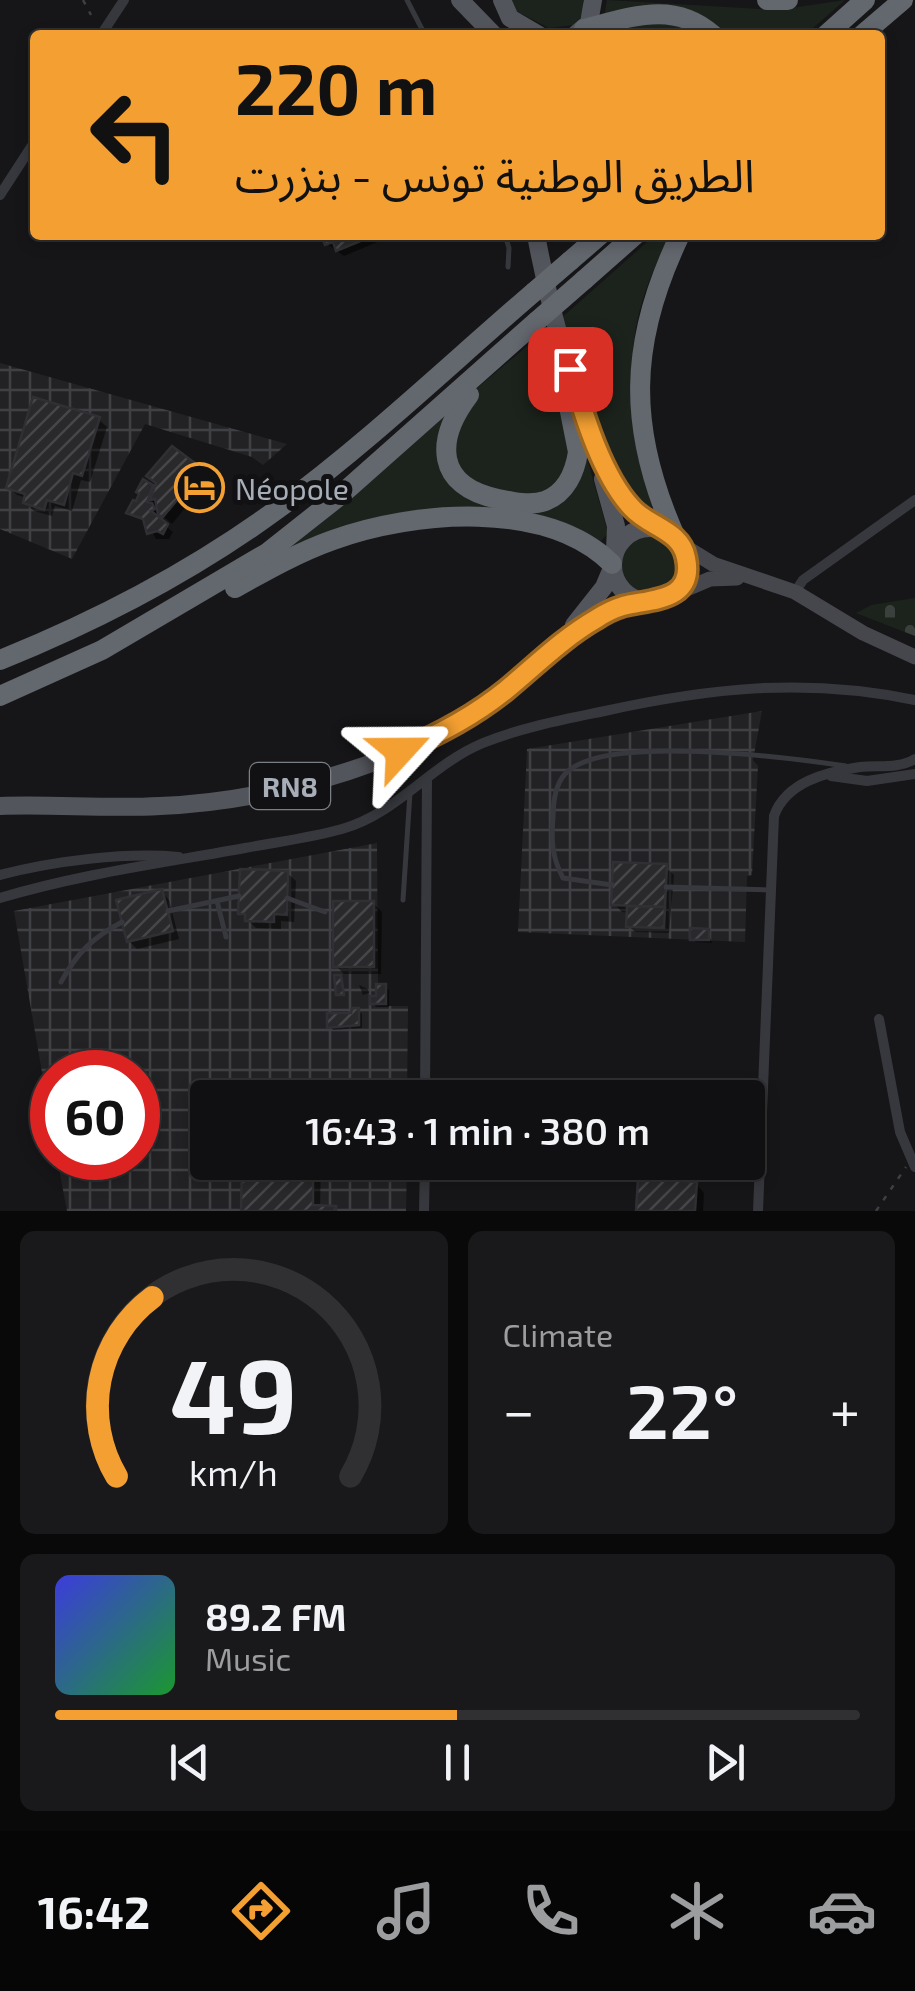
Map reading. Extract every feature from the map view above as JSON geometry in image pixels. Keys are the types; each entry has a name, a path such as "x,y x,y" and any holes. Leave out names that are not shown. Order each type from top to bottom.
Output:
{"highway":[{"path":"767,0 788,0"},
{"path":"832,30 865,0"},
{"path":"869,30 903,0"},
{"path":"589,30 651,10 686,15 707,30"},
{"path":"0,660 141,595 279,508 594,240"},
{"path":"102,650 239,572 296,531 629,240"},
{"path":"674,538 651,470 644,434 640,363 655,292 678,240"},
{"path":"491,364 448,428 447,462 454,476 480,495 522,503 542,502 564,488 576,466 578,452 560,361"},
{"path":"0,696 192,610 304,552 400,522 439,518 515,521 574,536 613,561"}],"main road":[{"path":"460,0 489,30"},
{"path":"582,30 592,15 593,0"},
{"path":"503,7 520,30"},
{"path":"503,7 532,30"},
{"path":"530,240 574,410 611,498 616,526 613,561 620,588 636,600 647,602"},
{"path":"531,240 581,407 602,456 632,508 697,558 795,592 915,657"},
{"path":"613,561 621,540 641,528 674,538 687,566 680,587 672,594"},
{"name":"RN8","path":"0,806 210,802 316,780 386,757 446,730 504,691 589,609 613,561"},
{"path":"672,594 710,579 756,580"},
{"name":"RN8","path":"546,654 608,611 672,594"}],"street":[{"path":"104,30 124,0"},
{"path":"0,195 30,150"},
{"path":"795,592 803,580 915,500"},
{"path":"0,898 344,828 390,808 451,760 482,744 648,701 715,689 800,686 915,700"},
{"path":"763,1080 772,830 779,802 788,790 802,783 915,759"},
{"path":"830,776 866,781 915,774"},
{"path":"426,1080 427,778"},
{"path":"0,876 51,864 140,856 190,858"},
{"path":"13,872 19,893"},
{"path":"879,1019 900,1132 913,1164"},
{"path":"424,1211 425,1180"},
{"path":"758,1211 760,1180"}],"lane":[{"path":"407,0 423,30"},
{"path":"507,240 508,267"},
{"path":"612,885 563,878 555,863 551,844 553,805 564,775 577,766 594,758 692,752 859,768"},
{"path":"403,900 410,793"},
{"path":"666,886 770,890"},
{"path":"168,911 239,896"},
{"path":"288,898 325,912"},
{"path":"217,900 226,938"},
{"path":"61,982 76,955 96,936 122,922"}],"path":[{"path":"84,0 91,15"},
{"path":"876,1211 913,1164"}],"shaded area":[{"path":"0,363 287,444 263,465 252,457 145,424 72,559 0,529"},
{"path":"762,711 753,760 758,766 745,942 518,932 527,749"},
{"path":"377,843 378,983 386,984 386,1004 378,1006 408,1006 407,1080 190,1080 190,1180 407,1180 406,1211 67,1211 61,1180 160,1180 160,1050 38,1050 14,911"}],"green space":[{"path":"510,0 583,0 584,13 574,25 549,28 514,10"},
{"path":"607,0 778,10 845,0 811,30 711,30 704,23 604,18"},
{"path":"672,18 692,30 608,30"},
{"path":"649,240 668,240 641,305 632,368 639,431 655,504 648,509 625,485 602,439 585,451 608,533 601,541 581,532 491,514 276,556"},
{"path":"650,536 670,545 679,565 670,585 650,594 630,585 621,565 630,545"},
{"path":"915,598 915,636 856,613 872,605"}],"building":[{"path":"323,240 363,240 336,251 333,242 325,245"},
{"path":"33,397 100,417 82,476 73,473 64,505 47,500 44,510 23,503 25,494 6,488"},
{"path":"172,446 203,469 162,518 155,499 150,500 156,483 146,476"},
{"path":"143,479 153,485 147,502 155,509 151,511 168,524 163,534 147,534 143,519 126,513 136,501"},
{"path":"613,862 667,864 665,907 611,905"},
{"path":"240,869 288,871 287,915 274,914 274,922 245,921 245,914 238,914"},
{"path":"162,889 173,931 127,942 116,900"},
{"path":"333,901 374,901 374,967 333,967"},
{"path":"627,906 665,907 664,928 626,927"},
{"path":"690,928 709,929 709,940 690,940"},
{"path":"334,975 341,975 344,995 336,995"},
{"path":"376,984 386,984 386,1004 370,1004 370,996 376,996"},
{"path":"352,1008 359,1008 359,1025 327,1028 327,1013 351,1013"},
{"path":"242,1180 313,1180 313,1205 336,1206 336,1211 241,1211"},
{"path":"638,1180 697,1182 695,1211 636,1211"}],"place":[{"name":"Néopole","path":"200,488"}],"route":[{"path":"400,751 473,714 546,654 608,611 665,599 680,587 685,577 686,555 682,545 642,517 618,490 581,407 570,369"}]}
